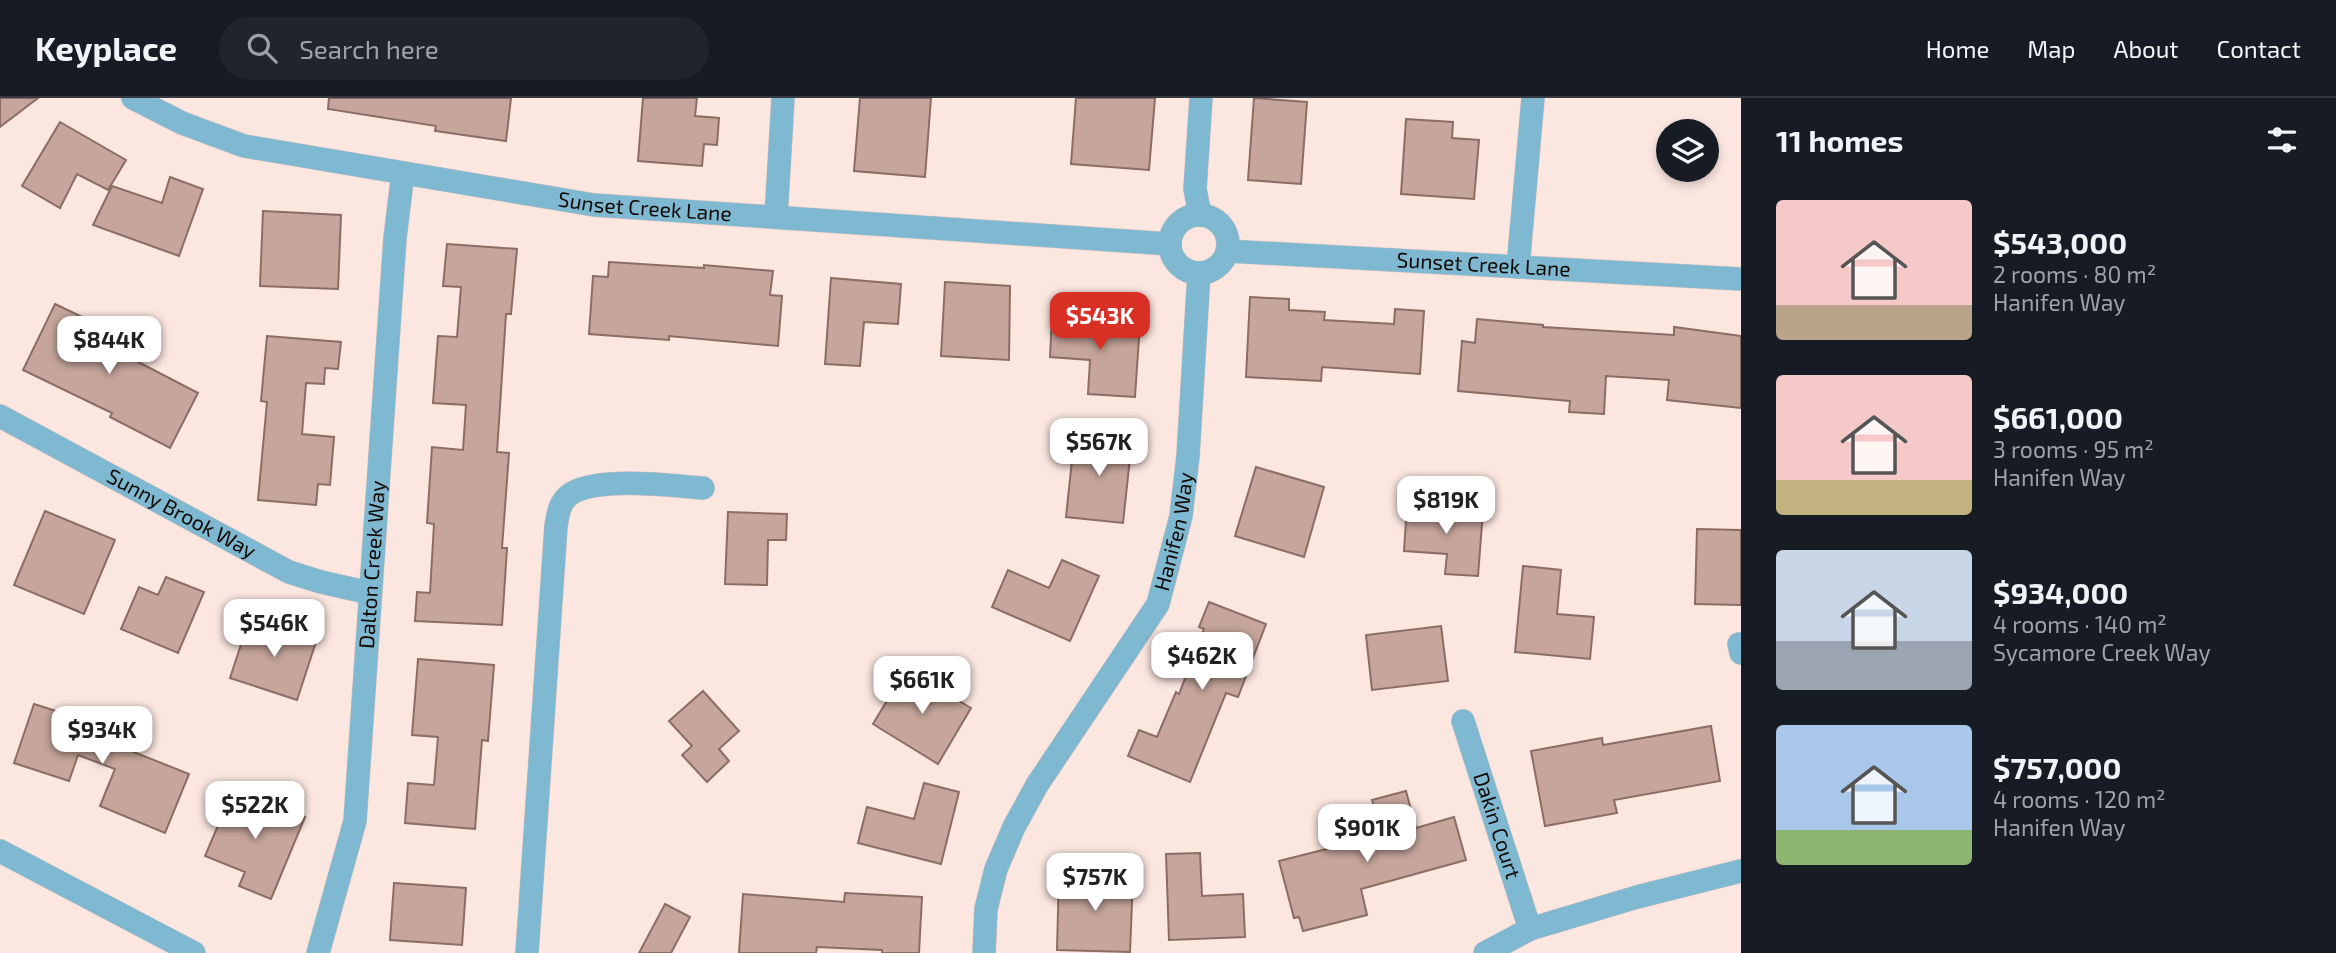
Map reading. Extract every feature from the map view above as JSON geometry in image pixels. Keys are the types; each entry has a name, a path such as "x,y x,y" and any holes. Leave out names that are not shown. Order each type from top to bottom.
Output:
{"street":[{"name":"Sunset Creek Lane","path":"133,98 182,123 244,146 594,205 1170,244"},
{"path":"776,217 783,98"},
{"path":"1200,98 1195,189 1200,215"},
{"path":"1518,267 1533,98"},
{"name":"Dalton Creek Way","path":"318,953 355,821 395,238 402,173"},
{"path":"1200,215 1211,218 1220,225 1228,241 1222,262 1216,268 1199,274 1188,271 1174,260 1170,244 1177,224 1190,216 1200,215"},
{"name":"Sunset Creek Lane","path":"1227,251 1741,279"},
{"name":"Hanifen Way","path":"984,953 986,909 996,869 1014,827 1037,785 1158,604 1181,516 1188,456 1199,274"},
{"name":"Sunny Brook Way","path":"0,416 289,572 370,593"},
{"path":"527,953 544,670 555,526 559,507 569,495 608,484 703,488"},
{"name":"Dakin Court","path":"1463,721 1530,929"},
{"path":"0,850 194,953"},
{"path":"1485,953 1530,929 1637,897 1741,871"}],"building":[{"path":"0,98 38,98 0,127"},
{"path":"329,98 511,98 506,141 435,131 436,126 328,109"},
{"path":"643,98 697,98 695,116 719,118 717,145 704,144 702,166 638,161"},
{"path":"860,98 931,98 925,177 854,171"},
{"path":"1076,98 1155,98 1149,170 1071,164"},
{"path":"1254,98 1307,102 1301,184 1248,180"},
{"path":"1406,119 1453,122 1452,138 1479,140 1474,199 1401,194"},
{"path":"60,122 126,160 108,190 77,174 60,208 22,186"},
{"path":"170,177 203,189 179,256 93,225 112,186 162,203"},
{"path":"263,211 341,215 338,289 260,286"},
{"path":"447,244 517,249 511,314 506,314 497,452 509,453 502,548 507,548 502,625 415,621 417,592 430,593 434,524 427,523 432,447 463,450 466,405 433,403 438,336 457,337 461,287 443,286"},
{"path":"609,262 704,268 704,265 773,271 770,295 782,296 778,346 669,336 669,340 589,334 593,276 608,277"},
{"path":"831,278 901,284 898,324 864,322 860,366 825,364"},
{"path":"945,282 1010,286 1009,360 941,356"},
{"path":"1250,297 1289,299 1289,310 1325,312 1324,320 1394,324 1395,309 1424,311 1420,374 1322,367 1321,381 1246,377"},
{"path":"55,304 124,337 117,351 198,393 170,448 110,417 112,413 23,370"},
{"path":"1052,317 1140,323 1135,397 1088,394 1090,360 1050,357"},
{"path":"1477,319 1543,327 1674,335 1674,327 1741,336 1741,408 1667,400 1669,380 1606,376 1604,414 1569,412 1570,401 1458,391 1462,341 1475,343"},
{"path":"267,336 341,342 338,369 325,368 324,384 306,383 302,434 334,437 330,485 318,484 316,505 258,500 267,402 261,401"},
{"path":"1075,432 1132,439 1123,523 1066,517"},
{"path":"1256,467 1324,487 1304,557 1235,536"},
{"path":"1407,505 1483,511 1478,576 1445,574 1447,554 1404,551"},
{"path":"45,511 115,540 84,614 14,585"},
{"path":"728,512 787,514 786,540 768,540 767,585 725,584"},
{"path":"1697,529 1741,530 1741,605 1695,604"},
{"path":"1062,560 1099,576 1070,641 992,607 1008,570 1049,588"},
{"path":"1523,566 1561,570 1557,614 1594,617 1590,659 1515,652"},
{"path":"166,577 204,592 178,653 121,629 139,587 158,595"},
{"path":"1209,602 1266,624 1238,697 1226,693 1190,782 1128,756 1139,730 1157,737 1176,692 1179,694 1204,629 1199,627"},
{"path":"250,617 317,639 297,700 230,678"},
{"path":"1441,626 1448,681 1372,690 1366,635"},
{"path":"418,659 494,665 488,741 482,740 475,829 405,823 408,783 434,785 438,737 412,735"},
{"path":"906,669 971,708 938,764 873,724"},
{"path":"703,691 739,731 719,749 729,761 707,782 682,755 692,746 669,721"},
{"path":"34,704 100,725 96,737 189,774 165,833 100,806 115,769 78,755 69,781 14,763"},
{"path":"1711,726 1720,781 1614,800 1617,813 1545,826 1531,751 1602,738 1603,745"},
{"path":"924,783 959,792 941,864 858,843 867,807 914,819"},
{"path":"234,788 305,817 271,899 239,886 245,872 205,856"},
{"path":"1406,791 1416,828 1454,817 1466,860 1361,889 1367,915 1303,931 1299,917 1294,918 1279,861 1382,835 1372,800"},
{"path":"1200,853 1202,896 1243,894 1245,937 1169,940 1166,854"},
{"path":"1059,874 1133,876 1130,952 1057,950"},
{"path":"394,883 466,888 462,945 390,940"},
{"path":"845,893 922,897 919,953 882,953 882,950 817,947 816,953 739,953 743,894 844,902"},
{"path":"665,904 690,917 671,953 639,953"}]}
